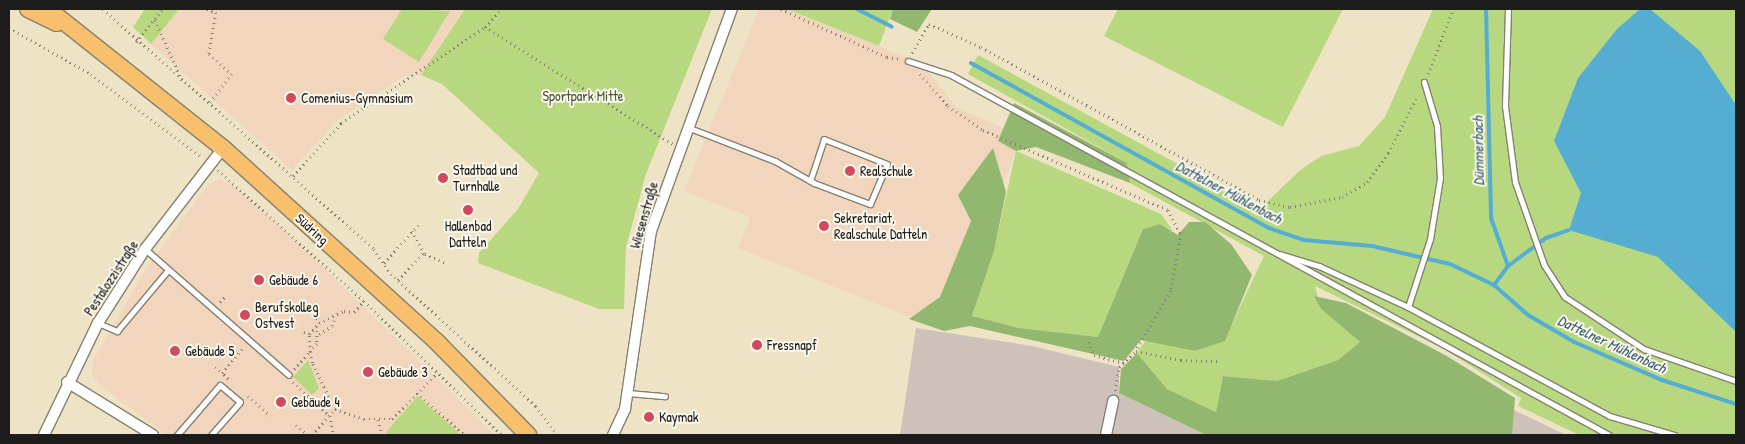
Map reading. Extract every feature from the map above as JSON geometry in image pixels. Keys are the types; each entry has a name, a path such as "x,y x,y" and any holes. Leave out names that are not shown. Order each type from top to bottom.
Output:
{"main road":[{"name":"Südring","path":"28,9 84,35"},
{"name":"Südring","path":"48,9 84,35 224,148 438,343 528,435"}],"street":[{"name":"Wiesenstraße","path":"613,435 628,393 634,321 651,231 679,148 732,9"},
{"name":"Pestalozzistraße","path":"44,435 67,382 98,323 145,249 224,148"},
{"path":"67,382 153,435"},
{"path":"1106,435 1113,401"}],"lane":[{"path":"1508,9 1505,106 1515,182 1544,265 1565,297 1644,349 1736,381"},
{"path":"908,61 951,75 1266,250 1609,435"},
{"path":"1408,308 1419,280 1430,239 1440,178 1436,126 1424,82"},
{"path":"687,127 775,161 810,181 870,204 887,164 824,139 810,181"},
{"path":"145,249 289,375"},
{"path":"1266,250 1319,266 1408,308 1610,416 1674,435"},
{"path":"98,323 117,331 168,270"},
{"path":"177,435 220,385 240,402 211,435"},
{"path":"628,393 666,396"}],"path":[{"path":"103,9 136,42 293,176 374,249 398,280 536,406 558,435"},
{"path":"136,42 163,9"},
{"path":"207,9 216,12 209,54 232,74 209,104"},
{"path":"293,176 340,123 485,27 502,9"},
{"path":"781,9 886,57 908,61 948,106 983,130 1168,210 1180,234 1171,291 1136,351 1119,367 1113,401"},
{"path":"908,61 929,24 981,47 1258,200 1290,207 1342,197 1367,182 1388,153 1424,82 1453,9"},
{"path":"155,20 182,82"},
{"path":"485,27 679,148"},
{"path":"9,28 91,74 210,164 364,301 502,435"},
{"path":"384,263 418,225"},
{"path":"412,231 424,252 445,263"},
{"path":"398,280 424,252"},
{"path":"333,432 330,416 289,375 310,352 318,332 332,326 334,320 344,311 354,312 364,301"},
{"path":"317,318 319,323"},
{"path":"334,320 319,323 309,334 310,352 335,409"},
{"path":"304,332 309,334"},
{"path":"222,373 250,340"},
{"path":"1089,342 1094,355 1124,364"},
{"path":"1136,351 1181,360 1218,361"},
{"path":"215,367 233,382 235,379"},
{"path":"335,409 378,420 392,419 437,373"},
{"path":"417,393 465,435"},
{"path":"245,394 271,416"},
{"path":"312,435 342,401"},
{"path":"378,420 384,435"},
{"path":"296,425 308,435"},
{"path":"550,435 555,432"}],"shaded area":[{"name":"Comenius-Gymnasium","path":"179,9 465,9 421,75 404,76 338,120 292,170 151,44"},
{"name":"Realschule","path":"759,9 787,9 922,64 957,108 1022,136 944,331 738,248 750,217 684,191"},
{"name":"Berufskolleg Ostvest","path":"219,179 234,187 285,230 495,435 166,435 101,386 92,375 93,361 145,270 207,186"},
{"path":"916,328 1032,346 1119,367 1119,393 1206,435 900,435"},
{"path":"1512,409 1566,435 1510,435"}],"green space":[{"path":"145,9 179,9 151,44 133,27"},
{"path":"402,9 450,11 419,62 383,39"},
{"name":"Sportpark Mitte","path":"465,9 712,9 646,174 626,247 624,309 599,309 478,263 479,253 518,209 539,173 442,84 421,75"},
{"path":"787,9 893,9 879,46"},
{"path":"893,9 932,9 917,32 890,19"},
{"path":"1118,9 1343,9 1283,127 1104,36"},
{"path":"1433,9 1736,9 1736,435 1579,435 1518,406 1521,398 1444,349 1315,286 1321,309 1360,342 1338,360 1277,381 1223,376 1216,412 1167,389 1137,353 1146,340 1195,351 1224,341 1264,256 1130,183 1127,163 968,74 978,55 1260,209 1299,171 1321,156 1359,146 1385,117"},
{"path":"1014,103 1127,163 1130,183 1036,147 1016,151 998,141"},
{"path":"993,148 1006,192 994,251 972,316 1019,328 1098,337 1143,229 1160,224 1178,235 1189,222 1205,222 1231,244 1252,275 1225,341 1195,351 1141,340 1124,361 970,326 944,331 909,319 940,297 971,221 958,195"},
{"path":"1016,151 1161,214 1173,231 1160,224 1143,229 1098,337 1019,328 972,316 994,251"},
{"path":"1314,296 1346,303 1445,355 1515,398 1512,435 1206,435 1119,393 1121,369 1137,353 1167,389 1216,412 1223,376 1277,381 1338,360 1360,342 1321,309"},
{"path":"308,360 319,388 312,395 293,377"},
{"path":"418,396 461,435 389,435 386,432"}],"water":[{"path":"1640,9 1650,9 1700,51 1736,105 1736,332 1658,257 1569,230 1581,193 1554,141 1578,78 1617,29"}],"waterway":[{"name":"Dattelner Mühlenbach","path":"857,9 892,27"},
{"name":"Dümmerbach","path":"1486,9 1491,218 1508,266 1494,285"},
{"name":"Dattelner Mühlenbach","path":"971,63 1269,228 1304,240 1372,246 1450,264 1494,285 1528,315 1574,342 1662,380 1736,404"},
{"path":"1508,266 1546,238 1569,230"}],"place":[{"name":"Comenius-Gymnasium","path":"291,98"},
{"name":"Realschule","path":"850,171"},
{"name":"Stadtbad und Turnhalle","path":"443,178"},
{"name":"Hallenbad Datteln","path":"468,210"},
{"name":"Sekretariat, Realschule Datteln","path":"824,226"},
{"name":"Gebäude 6","path":"259,280"},
{"name":"Berufskolleg Ostvest","path":"245,315"},
{"name":"Fressnapf","path":"757,345"},
{"name":"Gebäude 5","path":"175,351"},
{"name":"Gebäude 3","path":"368,372"},
{"name":"Gebäude 4","path":"281,402"},
{"name":"Kaymak","path":"649,417"}]}
